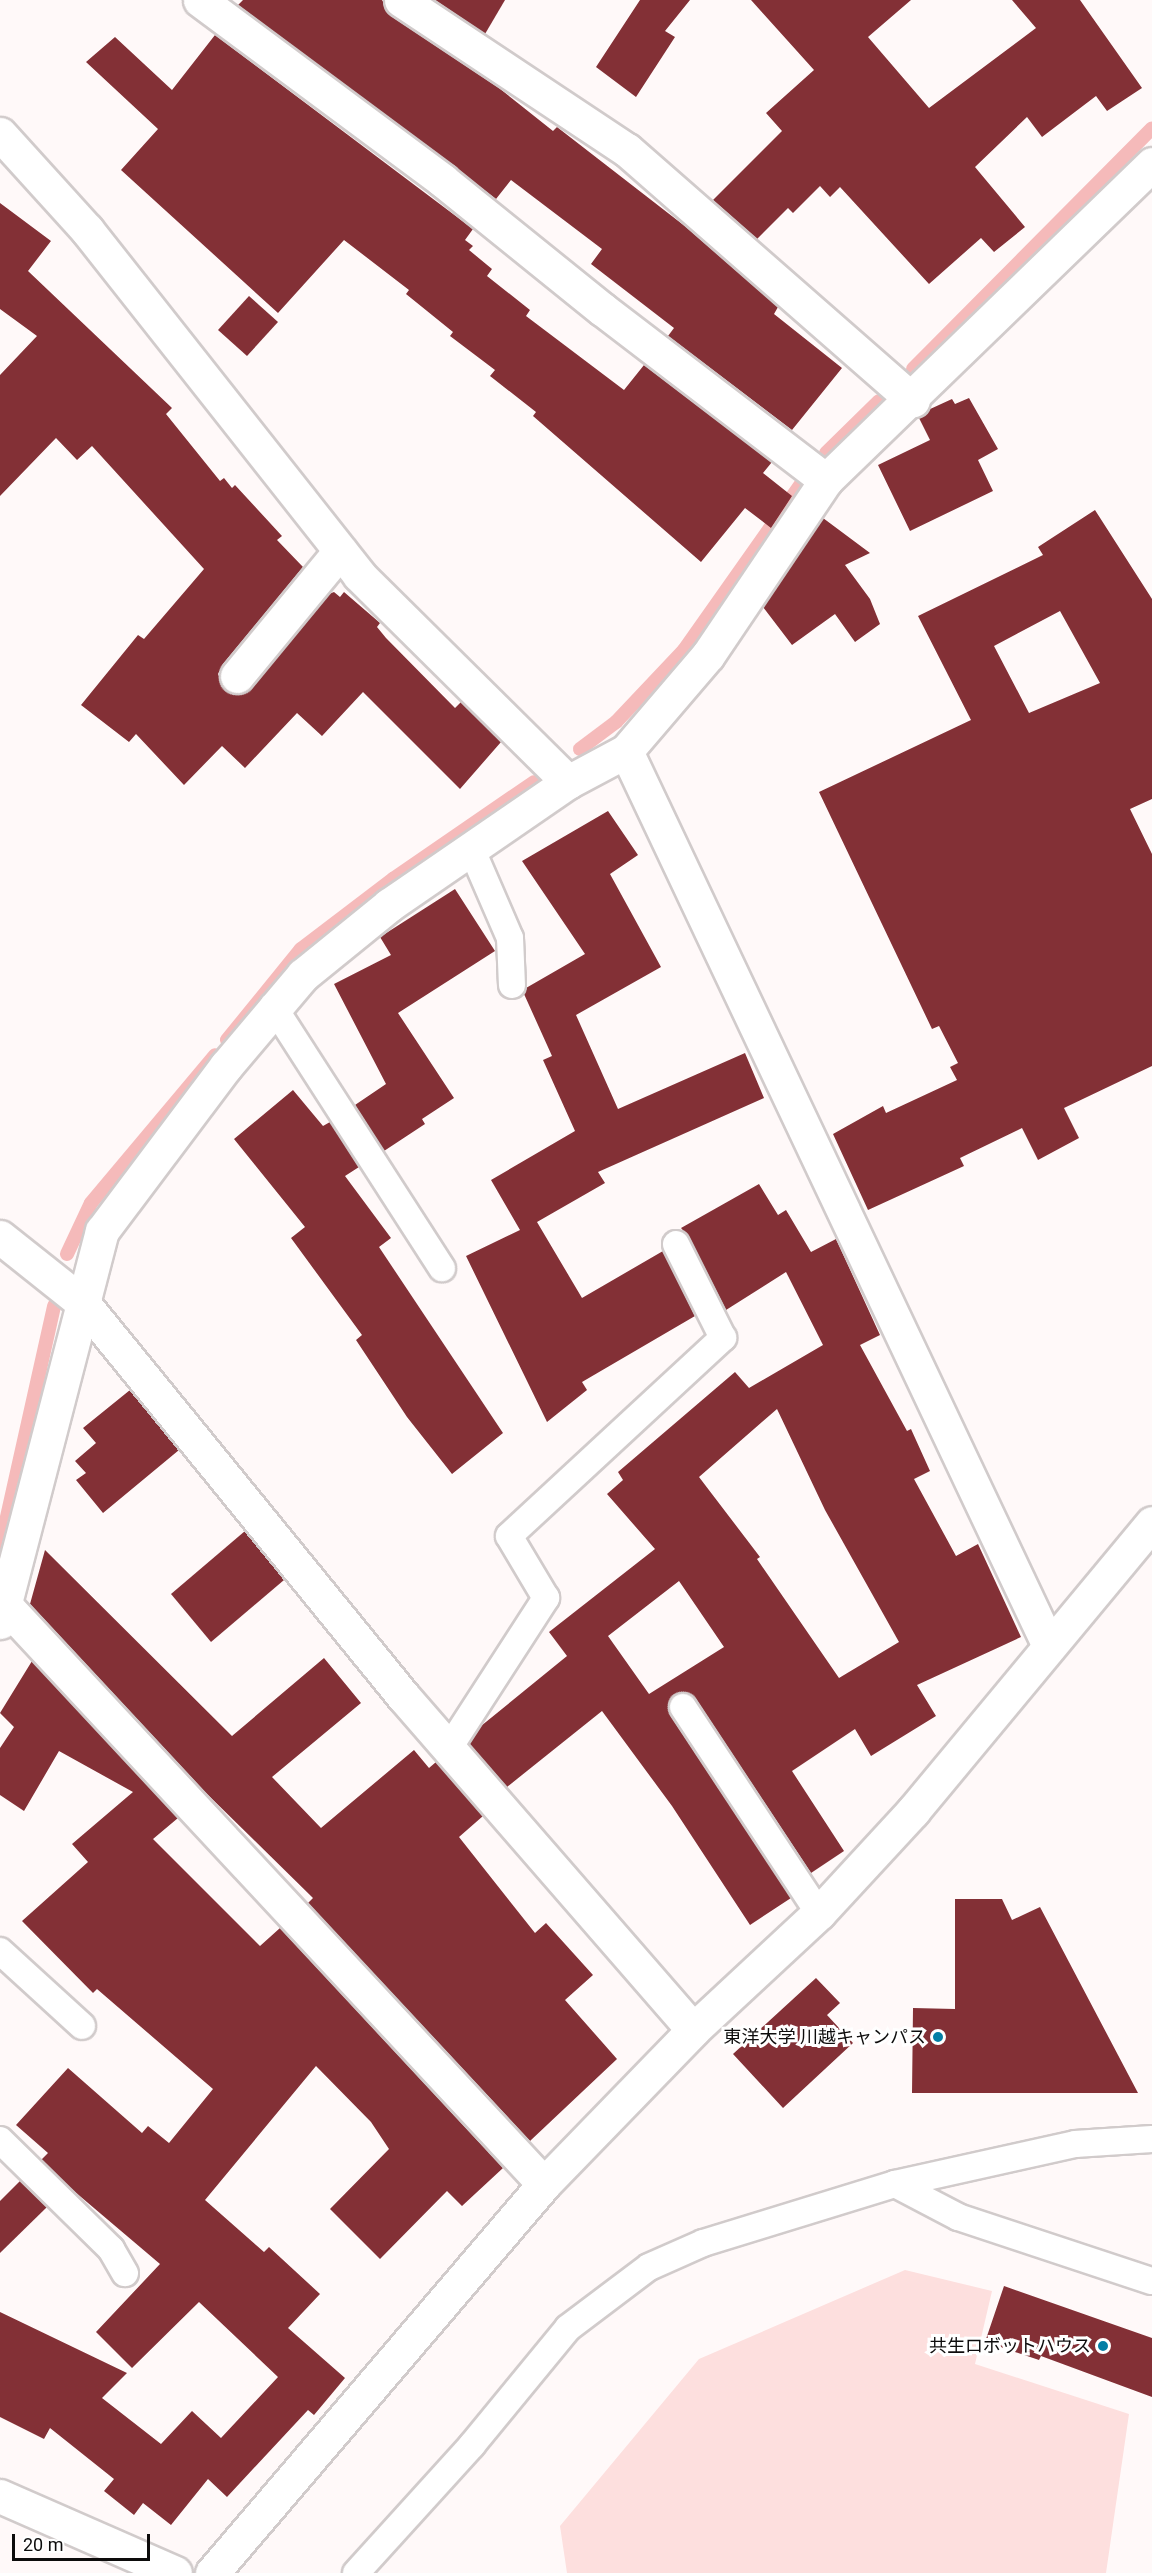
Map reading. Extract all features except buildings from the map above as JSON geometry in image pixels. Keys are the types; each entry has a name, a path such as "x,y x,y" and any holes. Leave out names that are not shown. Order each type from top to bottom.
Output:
{"street":[{"path":"200,0 442,180 602,309 826,480"},
{"path":"401,0 627,150 913,400"},
{"path":"0,134 87,230 359,575 568,782"},
{"path":"544,2184 2,1613 102,1231 273,1006 303,975 389,905 471,848 568,782 626,751 708,655 826,480 913,400 1013,295 1152,164"},
{"path":"237,676 340,551"},
{"path":"626,751 1049,1646"},
{"path":"0,1238 83,1303 449,1748 693,2030"},
{"path":"212,2573 544,2184 693,2030 819,1913 913,1811 1152,1523"},
{"path":"0,2496 175,2573"}],"lane":[{"path":"471,848 510,938 513,985"},
{"path":"273,1006 442,1268"},
{"path":"449,1748 546,1598 509,1536 723,1338 676,1244"},
{"path":"683,1707 819,1913"},
{"path":"0,1952 82,2026"},
{"path":"356,2573 472,2445 568,2328 649,2267 703,2244 895,2184 1075,2144 1152,2139"},
{"path":"0,2140 111,2249 124,2273"},
{"path":"895,2184 958,2217 1152,2281"}],"shaded area":[{"path":"905,2270 992,2291 975,2364 1129,2414 1106,2573 567,2573 560,2526 699,2359"}],"waterway":[{"path":"913,369 1152,128"},
{"path":"826,453 879,401"},
{"path":"580,749 616,722 684,650 801,484"},
{"path":"227,1040 301,949 393,879 534,782"},
{"path":"67,1254 91,1203 215,1055"},
{"path":"0,1548 54,1306"}],"place":[{"name":"東洋大学 川越キャンパス","path":"938,2037"},
{"name":"共生ロボットハウス","path":"1103,2346"}]}
